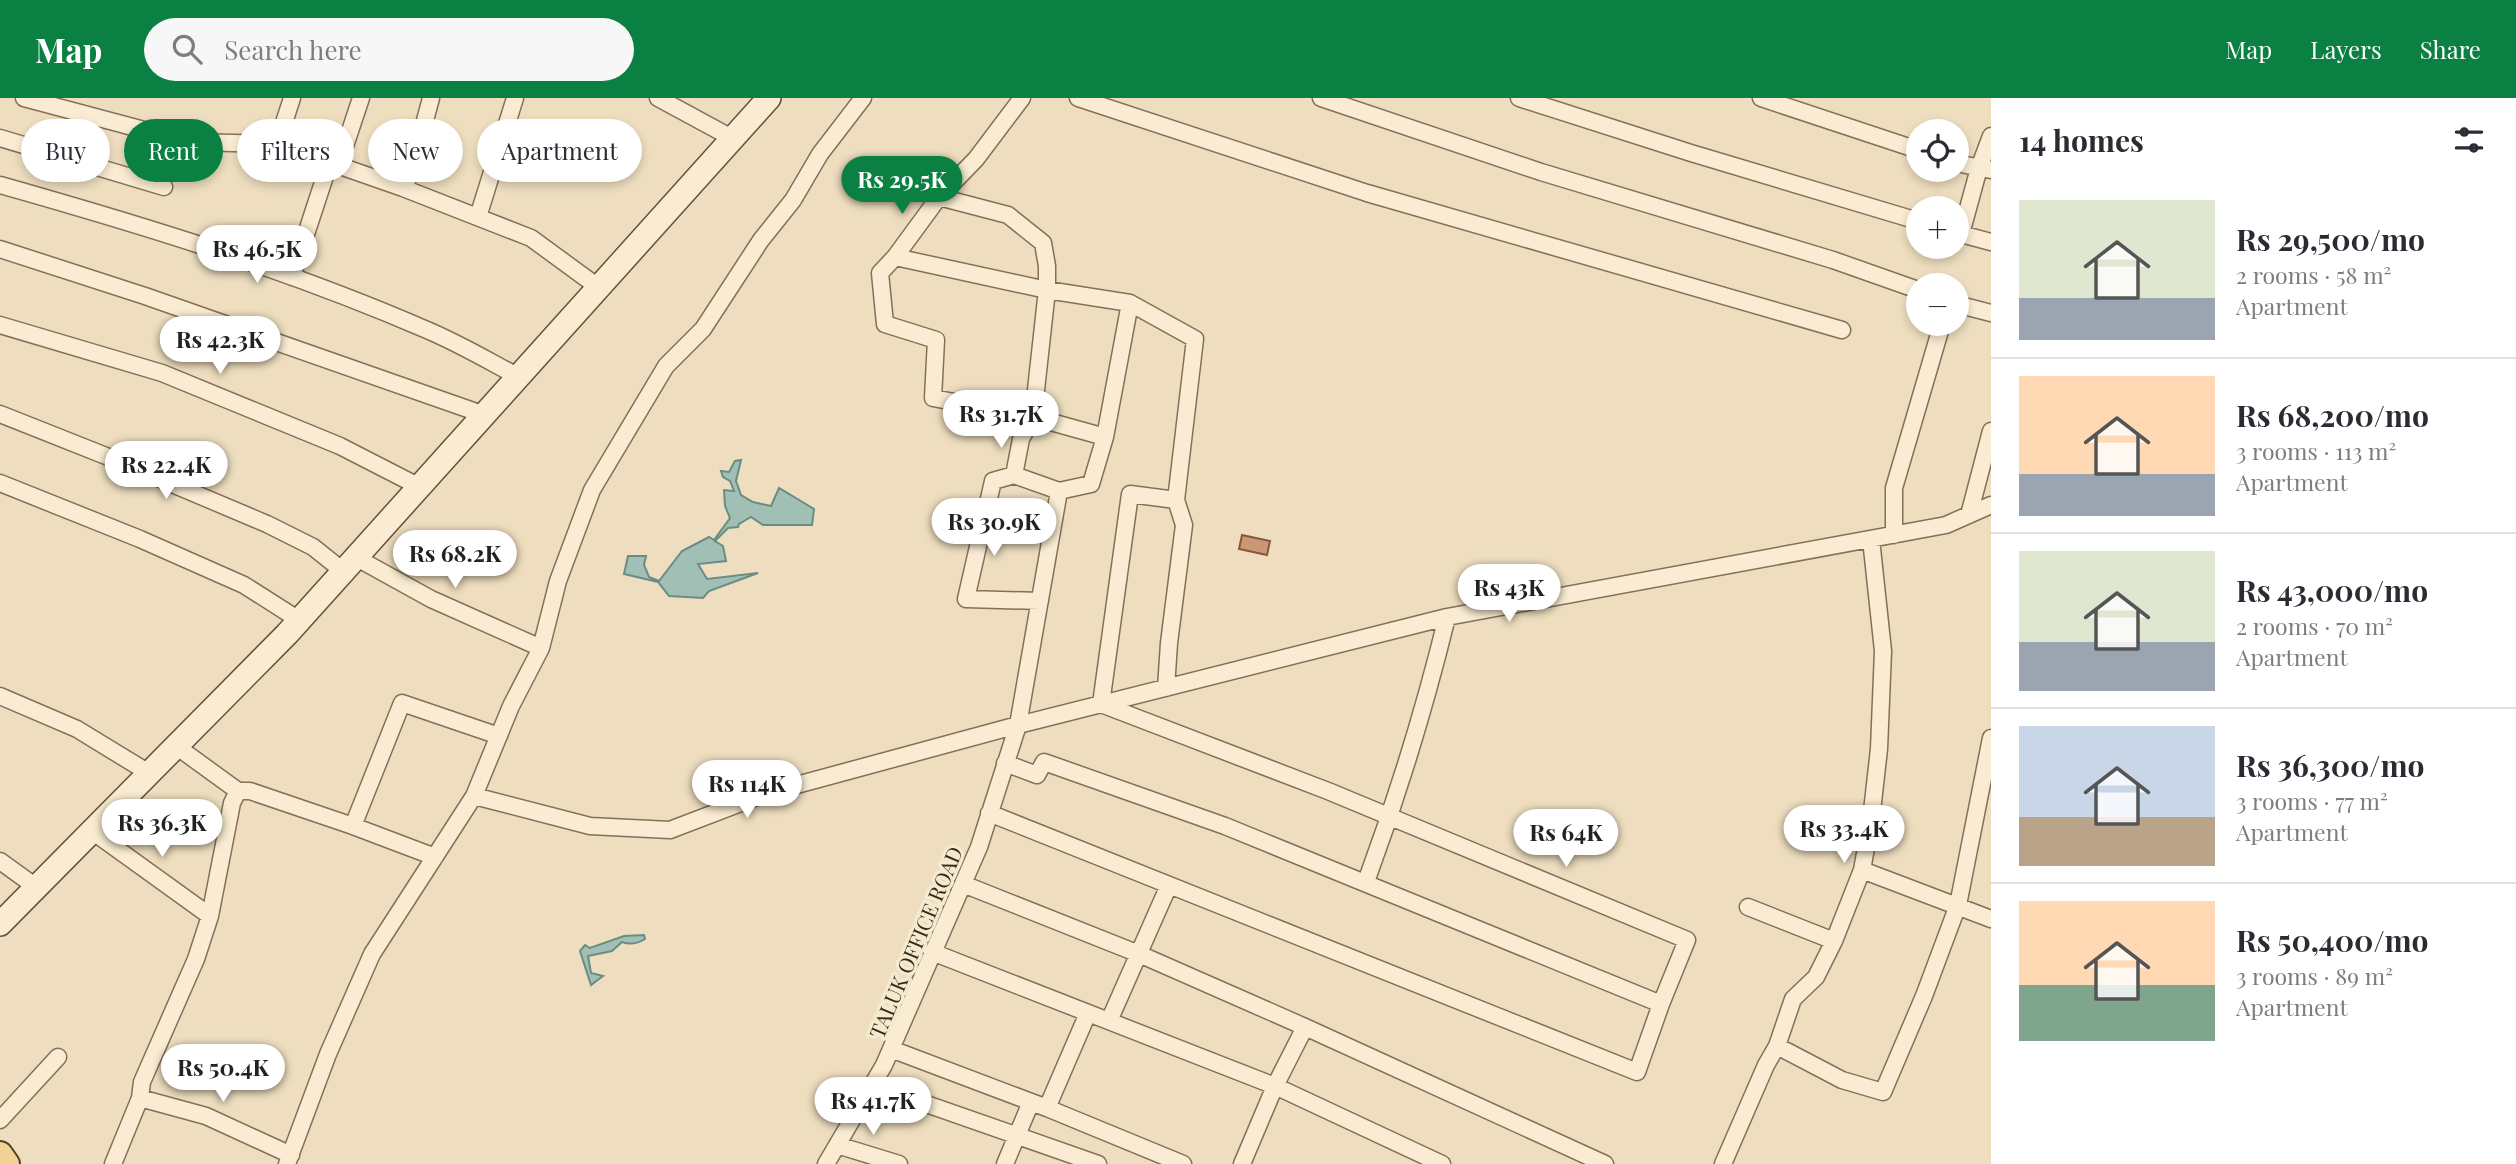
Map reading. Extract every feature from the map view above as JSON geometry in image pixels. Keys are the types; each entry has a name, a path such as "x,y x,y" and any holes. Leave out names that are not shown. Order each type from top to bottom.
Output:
{"main road":[{"path":"0,924 299,620 769,98"},
{"path":"0,1154 7,1164"}],"street":[{"path":"24,98 189,142 237,143"},
{"path":"285,119 292,98"},
{"path":"352,119 361,98"},
{"path":"403,188 411,173 431,98"},
{"path":"478,217 515,98"},
{"path":"658,98 732,138"},
{"path":"139,1098 206,1116 289,1159 328,1054 372,954 474,796 541,648 558,581 598,478 666,366 703,329 761,240 793,200 820,154 863,98"},
{"path":"1022,98 976,159 939,197 895,257 880,272 885,324 936,340 933,398 1032,417 1105,437"},
{"path":"1078,98 1367,193 1842,330"},
{"path":"1321,98 1541,172 1833,260 1906,286"},
{"path":"1519,98 1906,217"},
{"path":"1761,98 1906,146"},
{"path":"1969,208 1985,169 1991,136"},
{"path":"0,138 164,187"},
{"path":"354,172 531,238 597,286"},
{"path":"292,277 327,182"},
{"path":"0,185 147,228 292,277 430,331 517,376"},
{"path":"939,197 1008,215 1043,243 1047,290 1032,417 1021,439 1014,475"},
{"path":"1969,236 1991,242"},
{"path":"0,249 145,296 482,414"},
{"path":"895,257 1047,290 1130,303 1195,339 1176,499 1184,525 1166,688"},
{"path":"1040,601 966,598 993,481 1014,475 1059,491 1091,484 1105,437 1130,303"},
{"path":"1969,307 1991,313"},
{"path":"0,325 162,373 340,446 418,486"},
{"path":"1894,535 1894,488 1938,336"},
{"path":"0,414 267,524 349,564 541,648"},
{"path":"1969,515 1991,431"},
{"path":"0,483 140,539 244,585 299,620"},
{"name":"TALUK OFFICE ROAD","path":"826,1164 891,1049 979,847 1018,725 1059,491"},
{"path":"1101,704 1130,494 1176,499"},
{"path":"474,796 590,826 670,830 767,793 1018,725 1447,617 1946,525 1991,505"},
{"path":"1723,1164 1777,1046 1793,999 1816,978 1862,870 1879,749 1883,651 1871,539"},
{"path":"1366,882 1390,817 1447,617"},
{"path":"0,696 77,729 149,773"},
{"path":"353,825 402,704 499,736"},
{"path":"989,813 1637,1072 1687,940 1390,817 1101,704"},
{"path":"1777,1046 1842,1080 1883,1092 1924,996 1958,905 1991,738"},
{"path":"176,746 238,791 250,791 353,825 435,857"},
{"path":"1005,763 1037,775 1044,762 1226,826 1661,1004"},
{"path":"113,1164 139,1098 142,1082 196,959 210,916 232,803 238,791"},
{"path":"92,831 210,916"},
{"path":"0,861 36,887"},
{"path":"1862,870 1991,919"},
{"path":"963,884 1139,954 1605,1164"},
{"path":"1109,1021 1169,885"},
{"path":"1748,907 1834,940"},
{"path":"932,952 1275,1086 1442,1164"},
{"path":"1047,1108 1088,1013"},
{"path":"1242,1164 1275,1086 1305,1027"},
{"path":"891,1049 1184,1164"},
{"path":"0,1120 58,1057"},
{"path":"872,1085 1098,1164"},
{"path":"1006,1164 1031,1102"},
{"path":"837,1145 899,1164"}],"water":[{"path":"741,460 736,481 741,495 753,502 771,506 779,488 814,509 812,525 763,525 751,517 738,527 728,528 715,541 723,546 726,561 698,564 707,579 758,573 709,591 703,598 669,596 658,582 624,574 628,556 646,556 644,565 649,577 659,581 682,551 709,537 714,540 730,518 725,506 724,490 734,491 721,471 729,472 735,461"},
{"path":"644,935 645,939 639,942 622,942 612,951 588,956 591,973 603,976 591,985 580,951 585,945 590,948 624,936"}],"building":[{"path":"1242,535 1270,541 1267,555 1239,549"}]}
